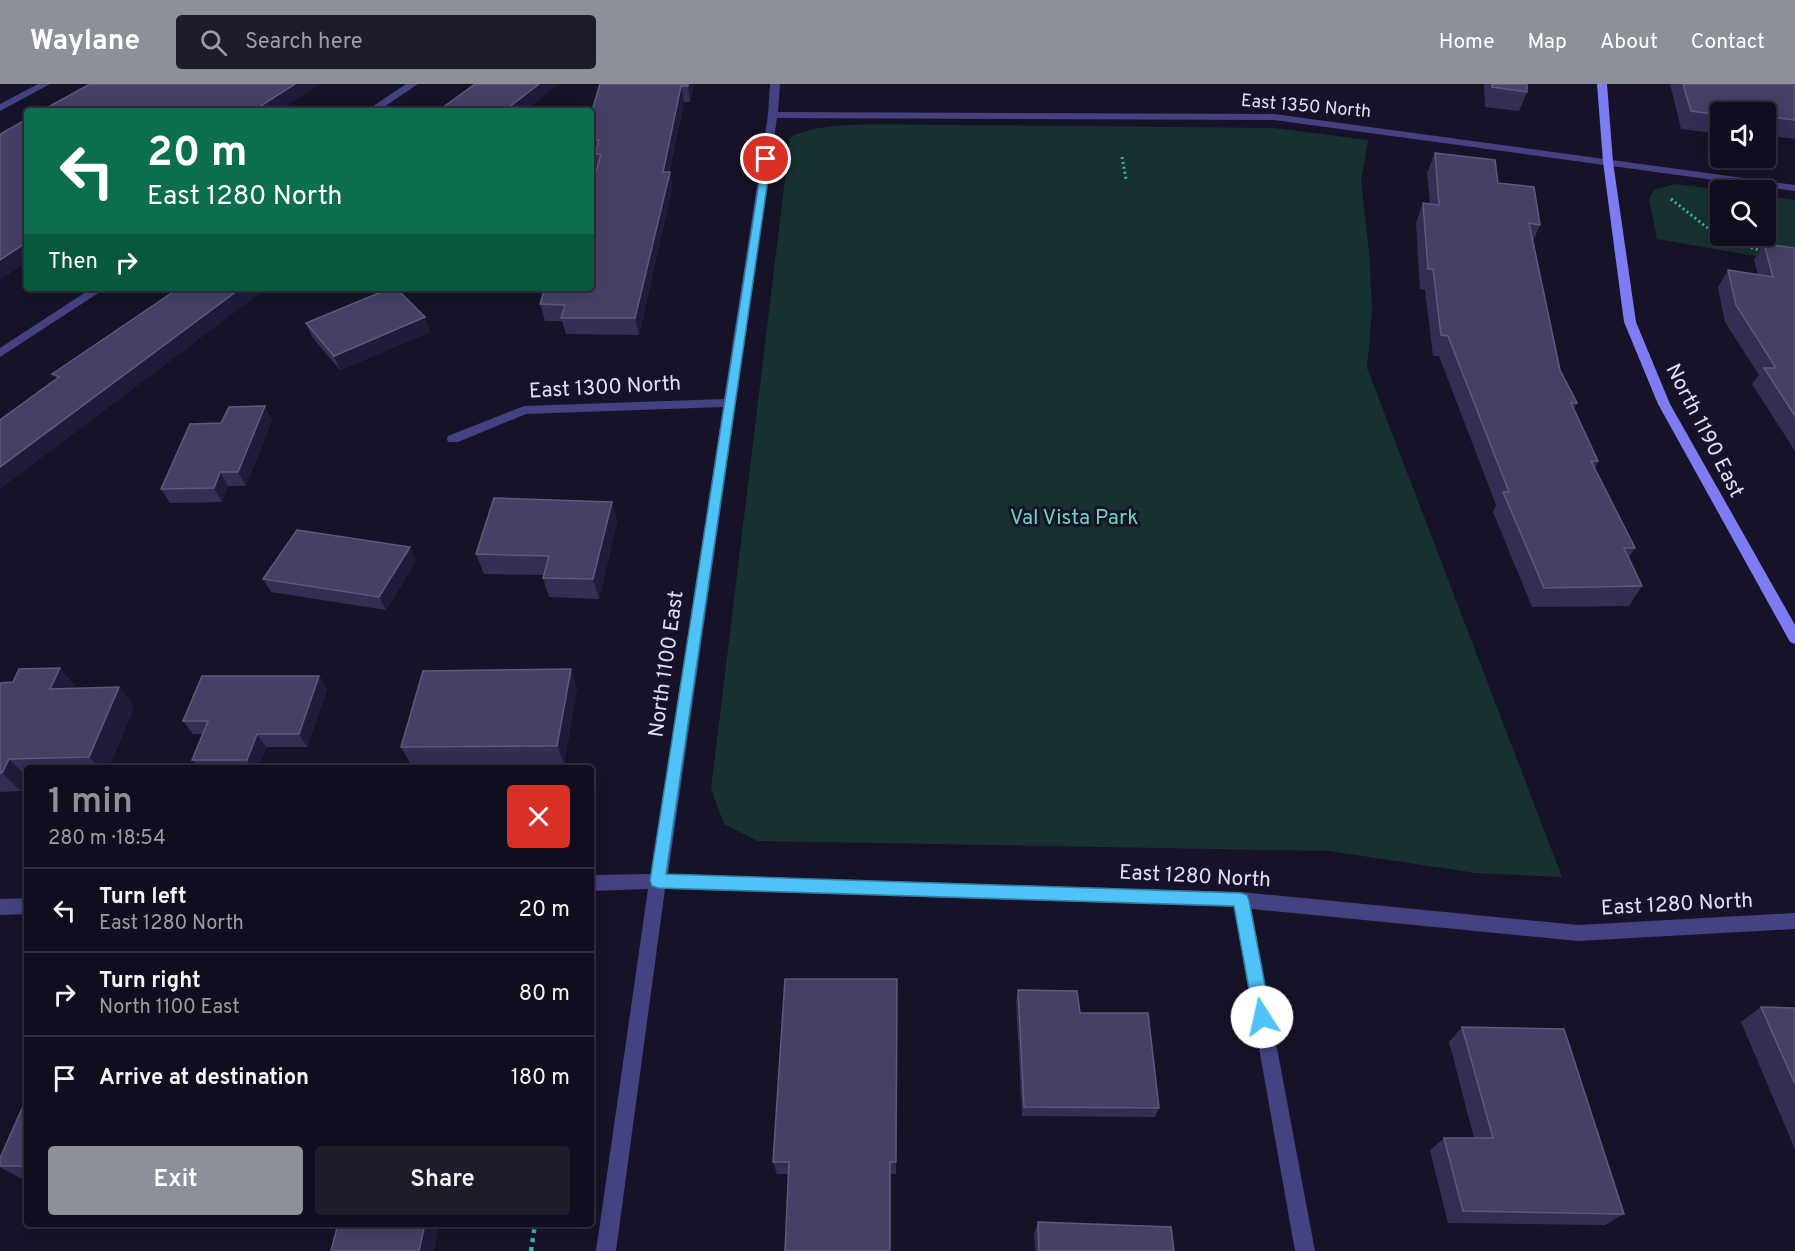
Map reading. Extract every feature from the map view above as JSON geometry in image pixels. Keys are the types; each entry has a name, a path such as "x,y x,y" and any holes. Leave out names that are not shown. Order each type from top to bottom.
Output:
{"street":[{"path":"0,108 45,84"},
{"path":"376,108 413,84"},
{"name":"North 1100 East","path":"606,1251 728,403 773,115 775,84"},
{"name":"North 1190 East","path":"1602,84 1608,162 1630,321 1664,404 1795,638"},
{"name":"East 1350 North","path":"773,115 1274,117 1795,188"},
{"path":"0,353 95,291"},
{"name":"East 1300 North","path":"453,439 524,410 728,403"},
{"name":"East 1280 North","path":"594,883 658,881 1241,900 1578,933 1795,921"},
{"path":"1241,900 1305,1251"},
{"path":"0,907 24,906"}],"path":[{"path":"1122,157 1126,179"},
{"path":"1670,199 1719,237 1771,254"},
{"path":"531,1251 535,1227"}],"green space":[{"name":"Val Vista Park","path":"869,124 1274,128 1368,140 1361,181 1369,251 1372,310 1367,368 1562,877 1476,873 1329,851 758,841 724,824 711,789 790,138 822,128"},
{"path":"1674,184 1710,188 1710,246 1776,246 1776,197 1795,200 1795,263 1657,239 1649,199 1654,190"}],"building":[{"path":"90,84 295,84 258,108 46,108"},
{"path":"475,84 539,84 508,108 442,108"},
{"path":"600,84 688,84 688,86 681,86 663,172 670,172 635,318 561,318 565,305 540,304 544,291 594,291 594,178 601,154 595,154 599,140 594,140 593,108"},
{"path":"1492,84 1527,84 1527,92 1492,87"},
{"path":"1683,84 1795,84 1795,120 1776,118 1776,102 1710,102 1710,114 1691,111"},
{"path":"24,121 24,244 0,260 0,134"},
{"path":"1435,153 1495,160 1498,183 1534,187 1540,225 1529,223 1560,370 1577,403 1571,403 1598,461 1591,461 1635,548 1624,548 1642,586 1544,588 1503,492 1509,492 1448,336 1441,335 1433,269 1428,269 1423,203 1439,205"},
{"path":"1765,246 1795,248 1795,416 1764,368 1776,368 1736,305 1728,270 1773,277"},
{"path":"175,291 237,291 0,467 0,420 59,377 52,374"},
{"path":"384,291 399,291 425,317 334,356 306,323"},
{"path":"265,406 238,472 220,472 214,488 161,489 190,424 221,423 229,407"},
{"path":"494,498 612,502 593,579 543,578 549,556 476,554"},
{"path":"297,530 410,547 379,597 263,579"},
{"path":"60,668 50,689 119,687 89,757 9,759 0,773 0,683 13,682 19,669"},
{"path":"571,669 557,746 401,747 423,671"},
{"path":"202,676 319,676 299,734 257,734 247,760 192,760 208,721 183,721"},
{"path":"785,979 897,979 896,1162 890,1162 890,1251 785,1251 789,1162 773,1162"},
{"path":"1018,990 1077,991 1080,1013 1148,1013 1159,1108 1024,1107"},
{"path":"1761,1007 1795,1008 1795,1084"},
{"path":"1462,1027 1564,1029 1624,1214 1463,1211 1444,1138 1493,1138"},
{"path":"24,1104 24,1166 0,1166 0,1158"},
{"path":"1038,1222 1171,1227 1174,1251 1039,1251"},
{"path":"337,1227 424,1227 419,1251 331,1251"}],"route":[{"path":"766,159 658,881 749,882 1241,900 1262,1017"}]}
